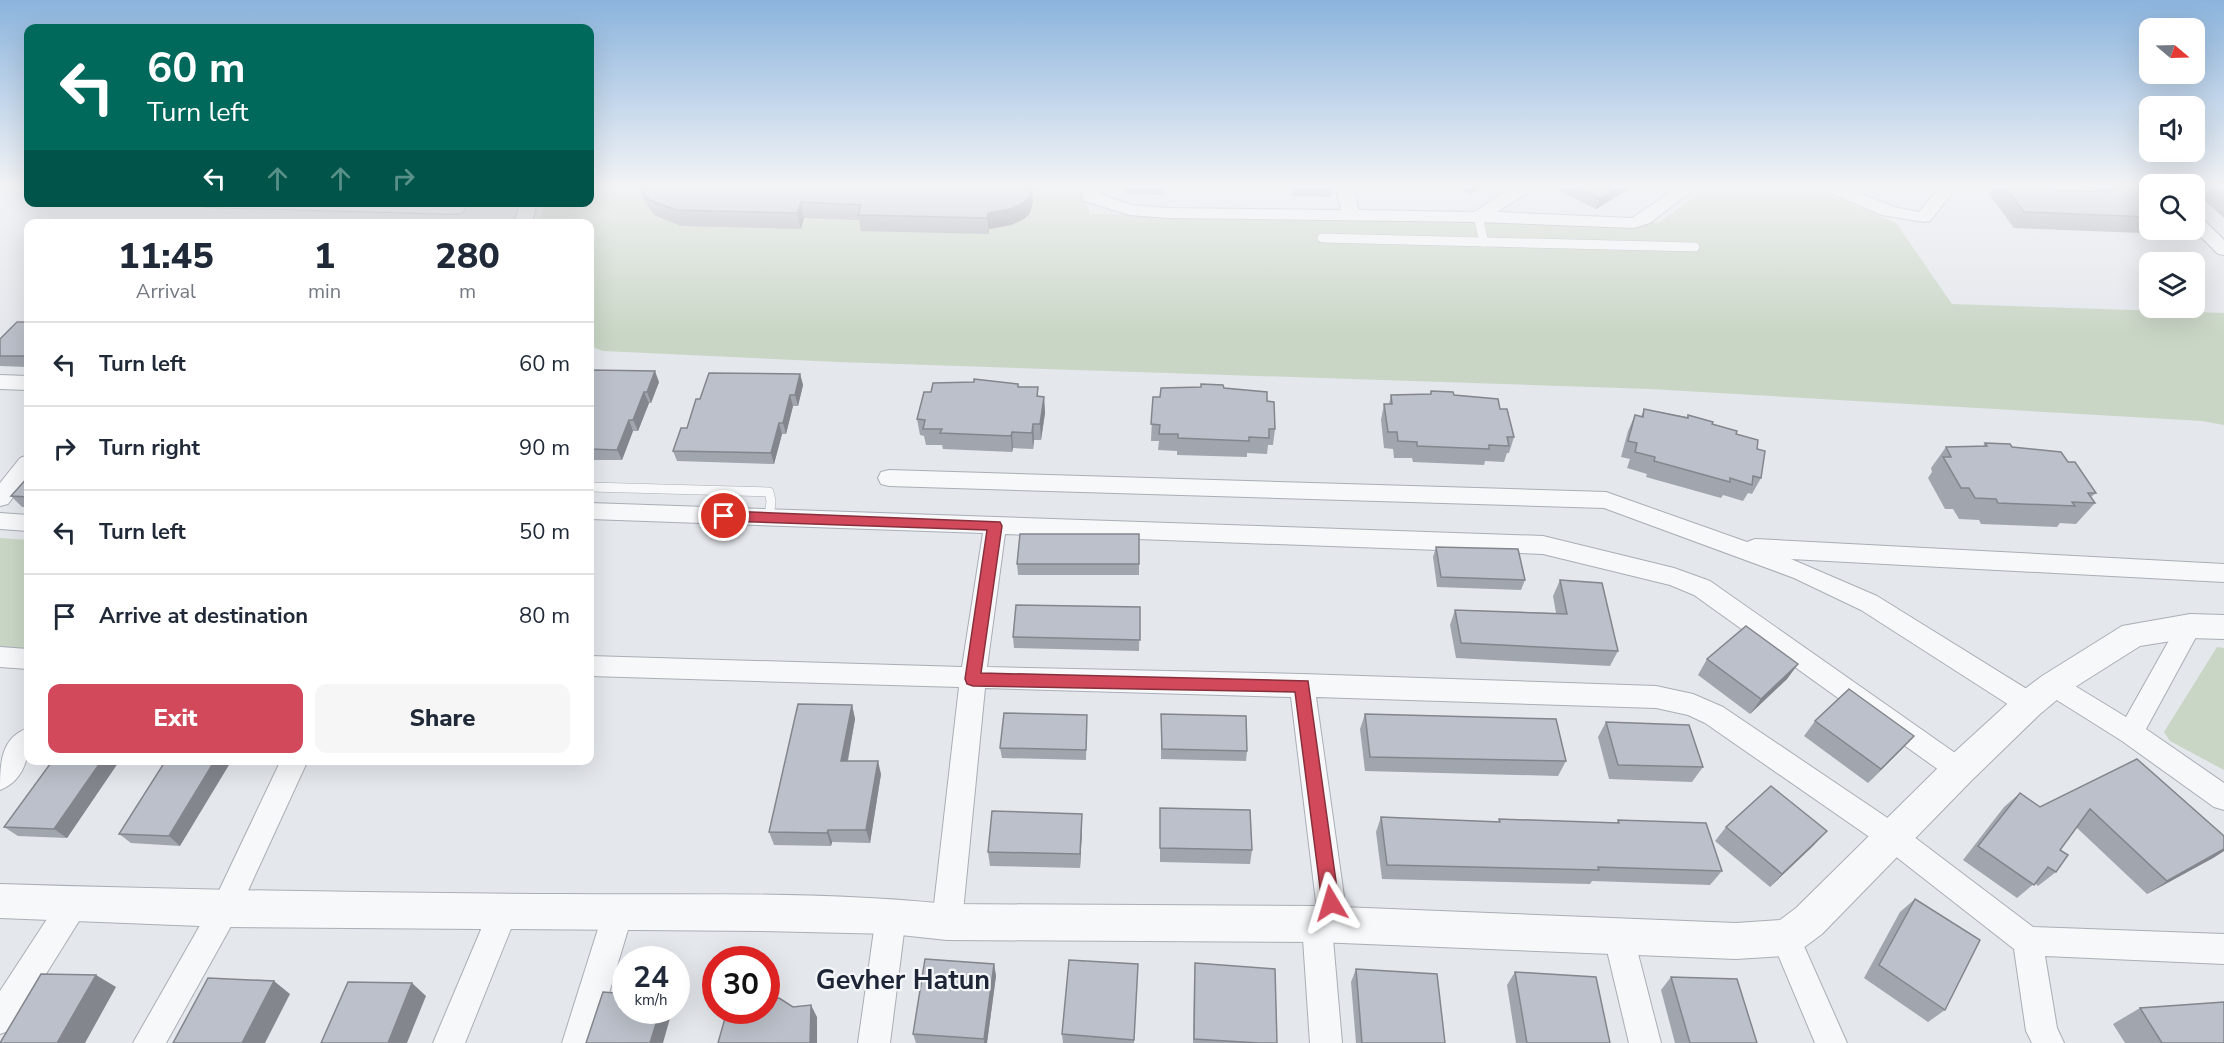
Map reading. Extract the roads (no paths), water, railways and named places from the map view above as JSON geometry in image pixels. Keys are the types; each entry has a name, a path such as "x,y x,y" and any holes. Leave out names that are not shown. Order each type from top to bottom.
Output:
{"street":[{"path":"2210,236 2224,250"},
{"path":"0,382 24,383"},
{"path":"0,498 24,468"},
{"path":"889,478 1606,500 1802,572 1869,603 2042,694 2130,733 2224,798"},
{"path":"594,511 1543,545 1674,577 1702,588 1959,770"},
{"path":"0,521 24,523"},
{"path":"947,922 973,679 995,526"},
{"path":"1727,546 2224,573"},
{"path":"0,901 225,909 891,916 947,922 1325,924 1619,938 1736,941 1786,938 1809,921 1891,836 2042,694 2133,635 2207,627"},
{"path":"2130,733 2207,627"},
{"path":"0,657 24,659"},
{"path":"594,666 973,679 1656,697 1693,705 1714,715 1891,836 2028,940 2224,949"},
{"path":"1302,686 1325,924 1326,1043"},
{"path":"0,778 24,745"},
{"path":"149,1043 225,909 293,765"},
{"path":"0,1018 74,903"},
{"path":"449,1043 503,911"},
{"path":"578,1043 618,912"},
{"path":"874,1043 891,916"},
{"path":"1619,938 1645,1043"},
{"path":"1786,938 1831,1043"},
{"path":"2028,940 2042,1031 2048,1043"}],"lane":[{"path":"1482,236 1484,242"},
{"path":"1322,238 1695,247"},
{"path":"594,487 769,492 771,501 769,518"}],"district":[{"name":"Gevher Hatun","path":"903,980"}]}
